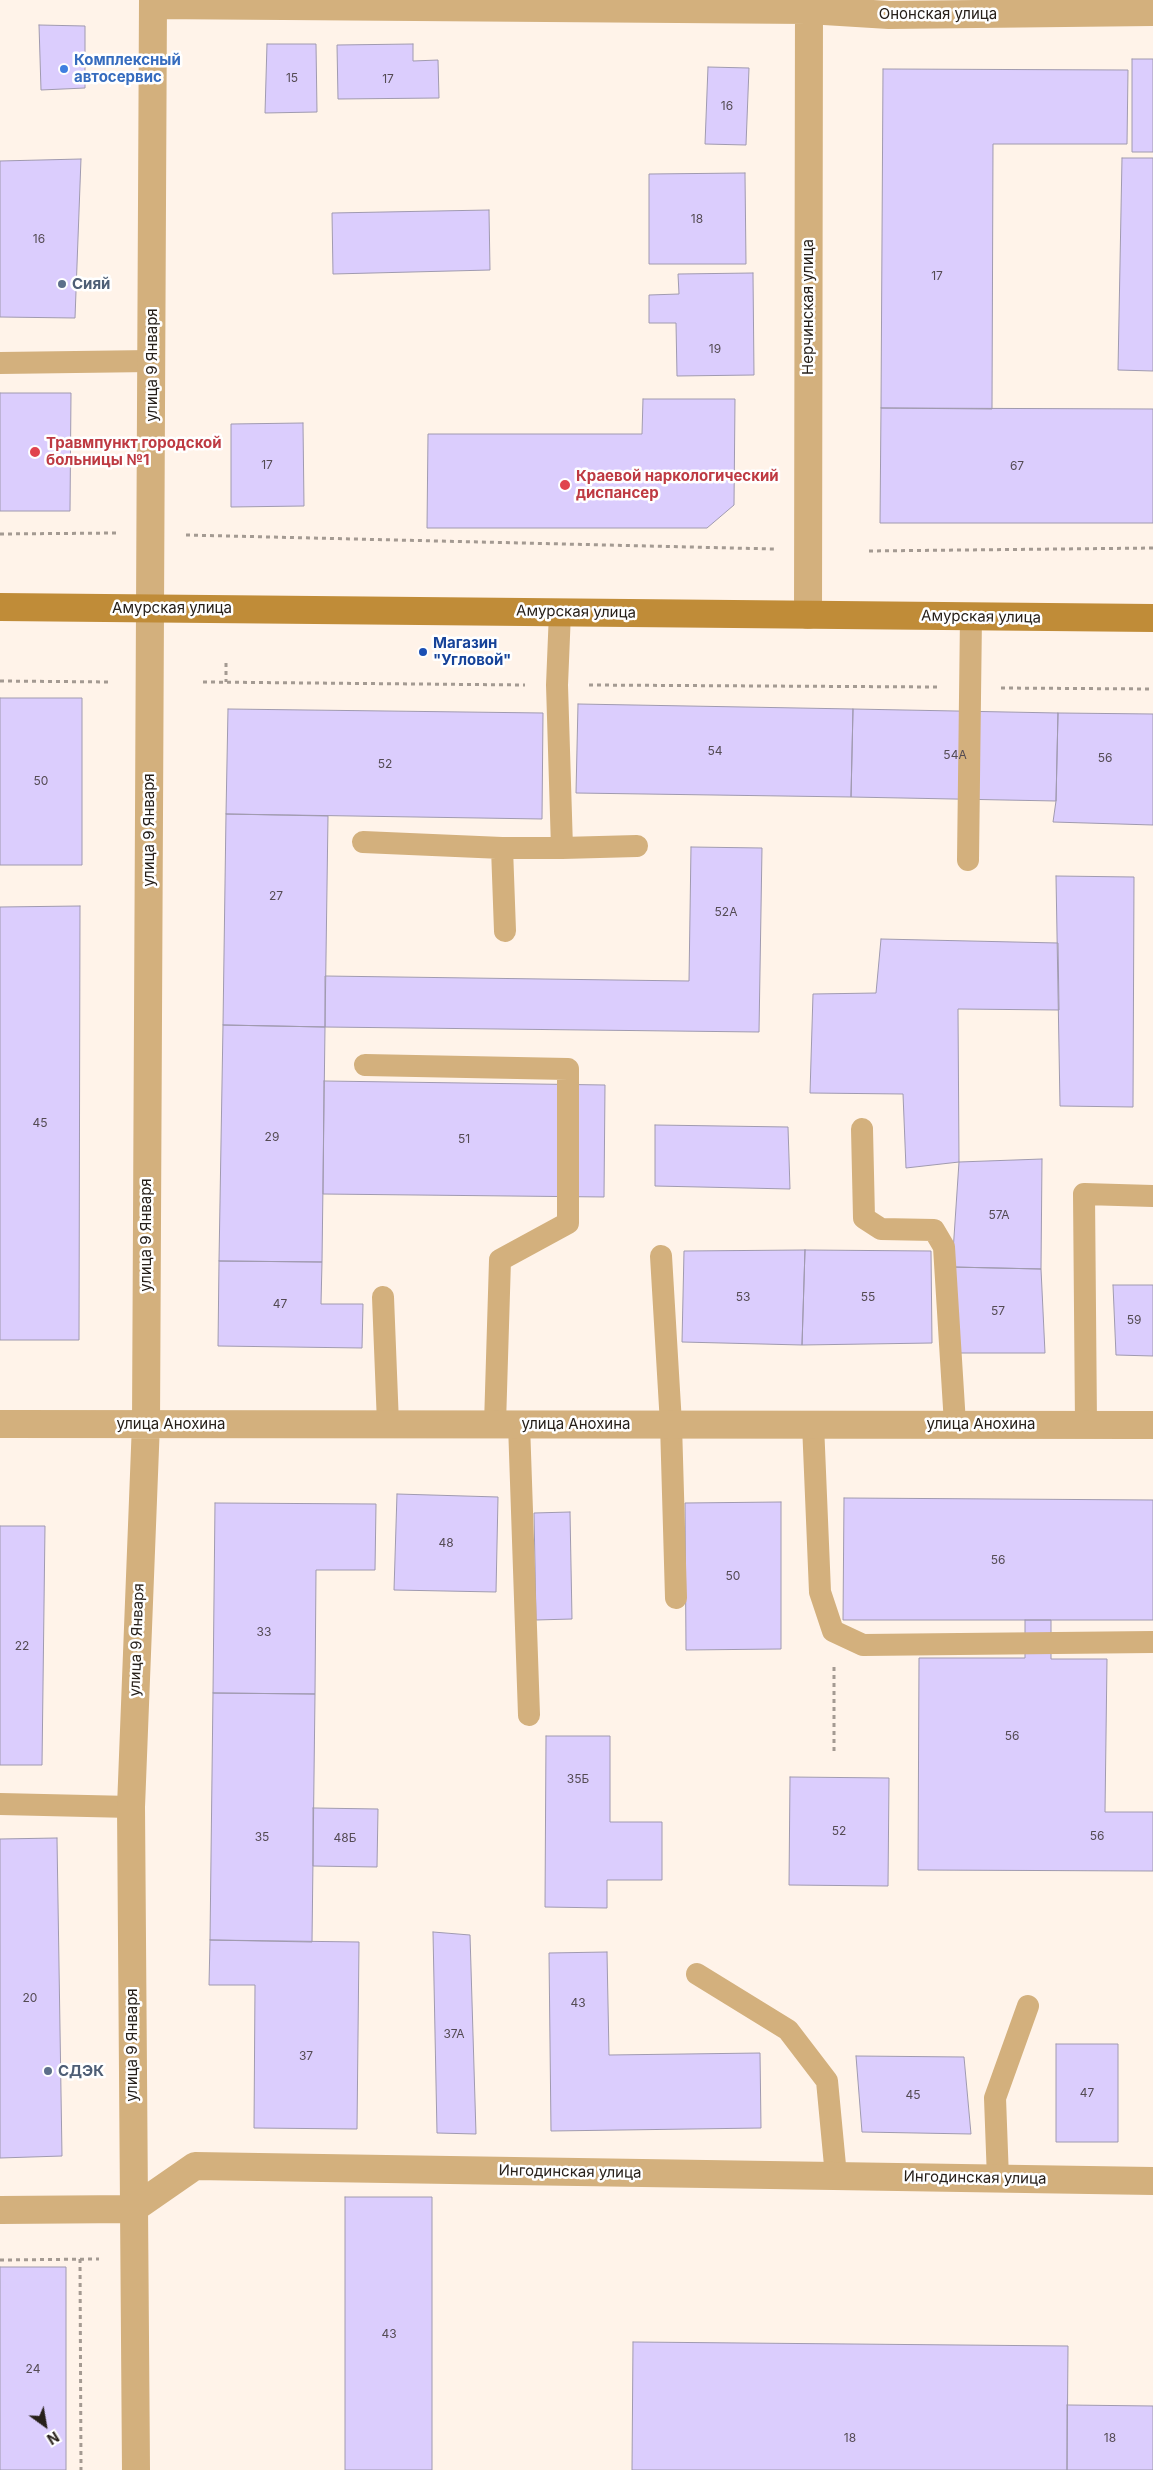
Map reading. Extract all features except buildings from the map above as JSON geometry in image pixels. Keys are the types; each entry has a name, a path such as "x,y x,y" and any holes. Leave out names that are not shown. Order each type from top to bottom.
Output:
{"main road":[{"name":"Амурская улица","path":"0,607 149,610 235,608 1153,618"}],"street":[{"name":"Ононская улица","path":"153,2 808,5 889,15 1047,7 1153,12"},
{"name":"улица 9 Января","path":"136,2470 131,1807 146,1424 149,610 152,533 153,2"},
{"name":"Нерчинская улица","path":"808,5 808,615"},
{"name":"улица Анохина","path":"0,1424 1153,1425"},
{"name":"Ингодинская улица","path":"133,2209 194,2166 1153,2181"},
{"path":"0,2210 133,2209"}],"lane":[{"path":"0,363 152,361"},
{"path":"560,612 557,685 562,848"},
{"path":"968,860 971,616"},
{"path":"363,842 502,848 636,846"},
{"path":"502,848 504,931"},
{"path":"365,1065 568,1069 568,1223 500,1260 507,1424 529,1715"},
{"path":"862,1129 864,1218 881,1229 934,1230 944,1247 955,1424"},
{"path":"1086,1424 1084,1194 1153,1196"},
{"path":"661,1256 671,1424 676,1598"},
{"path":"383,1297 388,1424"},
{"path":"813,1424 820,1592 833,1631 863,1644 1153,1642"},
{"path":"0,1804 131,1807"},
{"path":"696,1974 788,2030 827,2081 836,2176"},
{"path":"998,2179 995,2098 1028,2006"}],"path":[{"path":"0,534 152,533 224,537 775,549"},
{"path":"869,551 1153,548"},
{"path":"226,663 226,682"},
{"path":"0,681 110,682"},
{"path":"203,682 1153,689"},
{"path":"833,1631 834,1755"},
{"path":"80,2259 81,2470"},
{"path":"0,2260 134,2259"}],"place":[{"name":"Комплексный автосервис","path":"64,69"},
{"name":"Сияй","path":"62,284"},
{"name":"Травмпункт городской больницы №1","path":"35,452"},
{"name":"Краевой наркологический диспансер","path":"565,485"},
{"name":"Магазин \"Угловой\"","path":"423,652"},
{"name":"СДЭК","path":"48,2071"}]}
